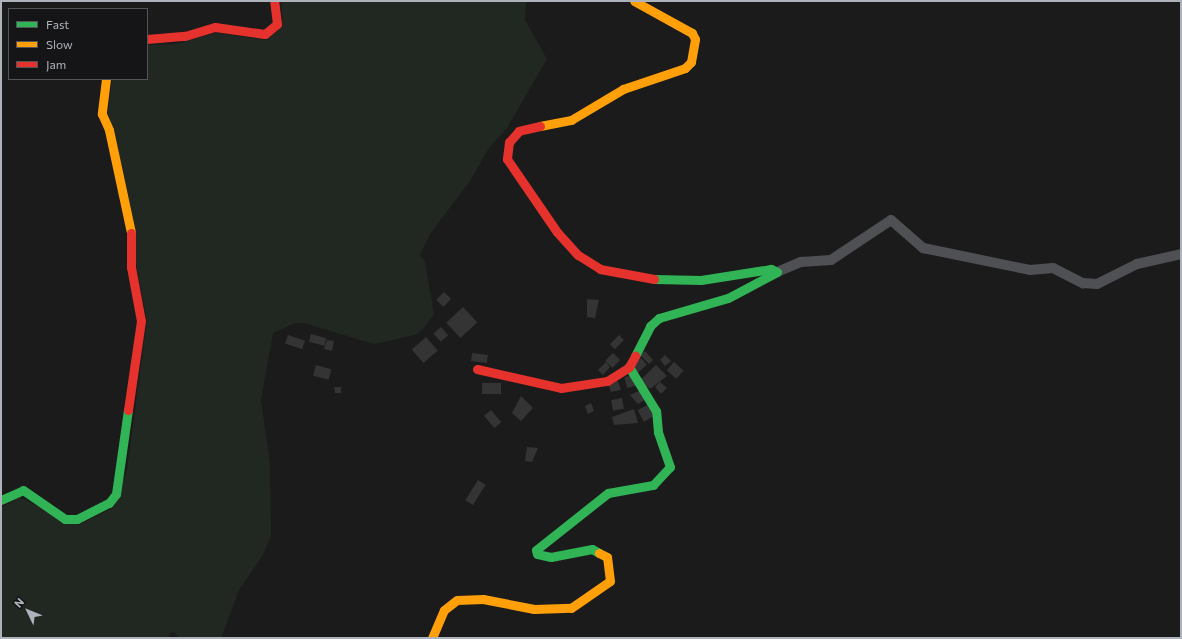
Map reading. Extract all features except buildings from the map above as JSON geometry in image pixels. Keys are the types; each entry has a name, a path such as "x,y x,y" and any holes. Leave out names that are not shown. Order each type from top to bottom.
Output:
{"street":[{"path":"148,39 186,36 215,27 265,34 277,24 274,1"},
{"path":"634,1 692,33 695,39 690,62 685,68 623,89 571,120 519,131 509,142 507,159 557,232 578,255 600,269 646,279 701,280 771,269 777,272"},
{"path":"1,500 23,490 52,513 65,519 77,519 109,503 116,494 141,321 131,267 131,234 109,130 102,114 106,80"},
{"path":"477,369 561,388 607,381 629,367 650,326 659,318 728,298 777,272 801,262 831,260 891,220 923,248 1030,270 1053,268 1083,283 1097,284 1137,264 1181,254"},
{"path":"432,638 444,610 457,600 483,599 534,609 570,608 610,581 606,558 592,549 551,557 537,554 536,550 580,512 608,493 653,485 670,467 658,432 656,411 629,367"}],"shaded area":[{"path":"281,1 526,1 525,20 547,59 507,128 489,148 470,181 430,234 420,255 425,262 434,314 422,330 415,335 374,344 304,323 295,323 273,333 261,400 270,464 271,535 263,555 239,590 221,638 180,638 173,631 166,638 1,638 1,508 19,497 78,525 113,508 127,470 147,321 108,113 112,80 148,80 148,45 176,44 216,33 267,40 283,26"}],"traffic: fast":[{"path":"635,356 650,326 659,318 728,298 777,272 771,269 701,280 654,279"},
{"path":"599,553 592,549 551,557 537,554 536,550 608,493 653,485 670,467 658,432 656,411 629,367"},
{"path":"1,500 23,490 65,519 77,519 109,503 116,494 128,410"}],"traffic: slow":[{"path":"540,126 571,120 623,89 685,68 691,62 695,39 692,33 634,1"},
{"path":"106,80 102,114 109,130 131,233"},
{"path":"432,638 444,610 457,600 483,599 534,609 571,608 610,581 607,557 599,553"}],"traffic: jam":[{"path":"148,39 185,36 215,27 265,34 277,24 274,1"},
{"path":"540,126 519,131 509,142 507,159 557,232 578,255 600,269 654,279"},
{"path":"128,410 141,321 131,267 131,233"},
{"path":"477,369 561,388 607,381 629,367 635,356"}]}
